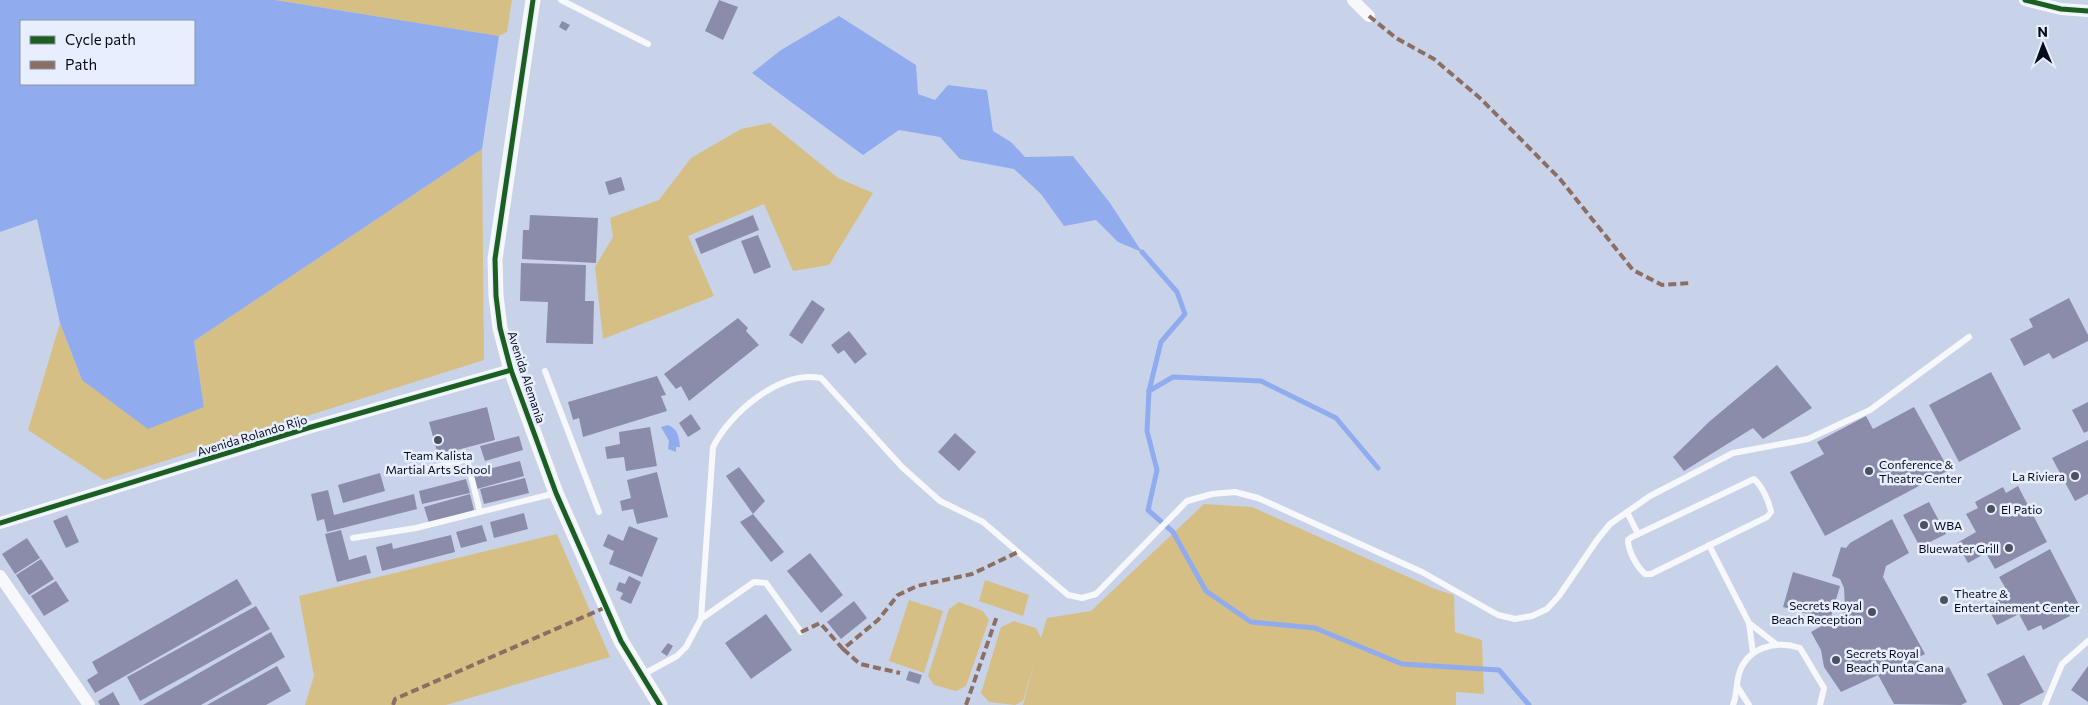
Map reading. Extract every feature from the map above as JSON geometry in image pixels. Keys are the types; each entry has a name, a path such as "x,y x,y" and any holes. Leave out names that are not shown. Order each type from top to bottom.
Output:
{"street":[{"name":"Avenida Alemania","path":"533,0 495,259 496,296 500,328 511,370 556,493 604,608 621,641 660,705"},
{"path":"1354,0 1369,16"},
{"path":"2025,0 2061,9 2088,11"},
{"name":"Avenida Rolando Rijo","path":"0,522 308,428 511,370"},
{"path":"0,576 89,705"}],"lane":[{"path":"561,0 648,44"},
{"path":"642,675 677,656 686,647 701,619 713,447 733,416 775,387 798,378 821,378 902,467 940,501 983,522 1068,595 1082,598 1096,594 1188,501 1212,494 1235,492 1258,498 1422,572 1498,615 1515,619 1532,616 1547,609 1559,596 1610,524 1650,496 1733,453 1808,439 1870,410 1969,337"},
{"path":"545,371 599,512"},
{"path":"413,473 467,459 480,512"},
{"path":"1754,478 1759,483 1771,512 1767,517 1709,545 1651,574 1645,574 1628,545 1628,540 1754,478"},
{"path":"353,538 416,528 556,493"},
{"path":"1627,512 1638,534"},
{"path":"1709,545 1750,623 1753,653"},
{"path":"701,619 754,582 766,583 801,632"},
{"path":"1750,623 1776,644"},
{"path":"2045,705 2062,664 2088,641"},
{"path":"1733,705 1739,674 1753,653 1764,647 1788,644 1800,648 1824,688 1820,705"},
{"path":"1737,686 1749,705"}],"shaded area":[{"path":"275,0 512,0 507,32 499,36"},
{"path":"770,123 838,178 873,193 829,265 793,271 764,204 688,236 714,296 603,339 595,267 613,237 610,218 659,200 691,158 741,129"},
{"path":"482,149 484,360 104,480 28,430 60,323 82,380 204,407 194,341"},
{"path":"1204,504 1252,507 1435,589 1454,595 1455,632 1482,640 1484,694 1456,692 1456,705 1023,705 1035,660 1023,701 1015,705 989,702 981,693 1001,627 1014,621 1036,628 1041,638 1047,618 1091,611"},
{"path":"557,534 610,657 446,705 305,705 314,676 299,596"},
{"path":"985,580 1029,595 1023,616 979,601"},
{"path":"909,600 943,611 924,673 889,661"},
{"path":"959,602 983,611 989,620 966,686 956,691 934,685 928,676 949,609"}],"water":[{"path":"0,0 275,0 499,36 482,149 194,341 204,407 148,429 82,380 60,323 37,219 0,232"},
{"path":"839,16 916,65 918,94 935,100 948,85 987,90 993,131 1011,142 1025,157 1073,156 1110,203 1142,252 1118,242 1096,220 1064,226 1041,194 1014,169 960,159 940,137 899,130 863,155 752,73 781,50"},
{"path":"668,425 676,431 678,437 680,447 676,447 676,452 668,449 669,441 661,427"}],"building":[{"path":"719,0 738,7 723,40 705,31"},
{"path":"562,21 570,25 566,31 559,27"},
{"path":"621,177 625,190 609,195 605,182"},
{"path":"530,215 598,218 596,263 522,259 523,230 529,230"},
{"path":"753,215 759,230 701,254 695,239"},
{"path":"758,235 771,267 754,274 741,241"},
{"path":"521,263 586,265 585,301 594,301 593,344 546,343 548,302 520,301"},
{"path":"2069,298 2088,335 2088,341 2053,359 2049,353 2024,366 2010,339 2033,327 2029,319"},
{"path":"812,300 825,309 802,344 789,335"},
{"path":"738,318 748,328 746,331 759,345 689,401 681,386 676,389 664,374"},
{"path":"849,331 867,354 855,364 844,350 838,354 831,345"},
{"path":"1777,365 1812,408 1763,439 1753,428 1684,471 1673,457 1710,421"},
{"path":"1991,372 2021,429 1959,462 1929,405"},
{"path":"657,376 666,395 661,396 667,411 583,437 579,418 573,420 568,402"},
{"path":"2088,402 2088,431 2084,433 2072,410"},
{"path":"487,407 495,440 438,455 429,422"},
{"name":"Conference & Theatre Center","path":"1914,407 1949,470 1825,536 1790,472 1824,454 1817,442 1866,416 1873,429"},
{"path":"691,414 701,429 688,437 679,423"},
{"path":"650,427 657,466 626,471 624,457 607,459 605,447 620,444 619,432"},
{"path":"955,433 976,452 959,471 938,452"},
{"path":"519,436 523,450 485,461 480,446"},
{"name":"La Riviera","path":"2088,440 2088,494 2075,501 2052,458"},
{"path":"520,461 524,476 477,489 473,473"},
{"path":"739,467 765,501 753,514 726,476"},
{"path":"657,472 668,517 637,524 633,509 622,511 620,501 631,498 627,480"},
{"path":"380,473 385,491 343,503 338,485"},
{"path":"525,478 529,493 484,504 480,489"},
{"path":"466,479 470,493 422,504 419,491"},
{"path":"2018,486 2047,542 1995,569 1986,553 1968,563 1957,543 1976,532 1966,514 1978,508 1975,502 2003,487 2006,493"},
{"path":"328,490 334,515 414,494 417,509 327,532 324,519 317,521 311,494"},
{"path":"470,494 474,510 429,523 424,507"},
{"name":"WBA","path":"1929,502 1946,534 1920,547 1903,515"},
{"path":"524,513 528,529 494,538 490,522"},
{"path":"753,514 784,552 771,562 740,522"},
{"path":"67,515 79,542 66,548 53,521"},
{"name":"Secrets Royal Beach Reception","path":"1892,519 1909,553 1886,566 1883,577 1925,654 1917,658 1924,669 1939,671 1949,667 1967,702 1961,705 1894,704 1878,675 1841,692 1824,667 1821,650 1811,632 1842,614 1845,609 1844,588 1840,579 1832,576 1841,547 1846,548 1850,543"},
{"path":"482,525 487,541 461,548 456,532"},
{"path":"629,526 658,538 642,577 609,564 614,551 603,546 608,534 623,541"},
{"path":"341,530 349,560 366,555 371,573 337,582 325,534"},
{"path":"451,535 455,552 382,571 376,547 392,543 393,549"},
{"path":"27,538 40,558 15,574 2,554"},
{"path":"2050,549 2079,605 2067,611 2070,616 2043,630 2041,625 2028,631 2019,614 1997,625 1987,606 2009,594 1999,577"},
{"path":"810,553 843,595 821,613 787,571"},
{"path":"41,559 54,579 29,595 16,575"},
{"path":"1793,572 1840,586 1830,620 1783,607"},
{"path":"629,576 641,582 631,604 620,599 623,593 616,590 619,582 625,584"},
{"path":"237,579 252,604 95,693 87,680 98,673 92,662"},
{"path":"56,581 69,601 44,616 31,596"},
{"path":"854,601 867,618 841,639 827,622"},
{"path":"256,606 270,629 140,701 127,677"},
{"path":"766,614 792,650 751,679 725,643"},
{"path":"271,632 285,657 201,705 143,705"},
{"path":"668,643 673,646 667,656 661,652"},
{"path":"2024,655 2044,692 2019,705 2003,705 1987,674"},
{"path":"277,666 291,691 266,705 207,705"},
{"path":"2088,666 2088,702 2071,690"},
{"path":"909,671 922,675 919,684 906,680"},
{"path":"113,692 120,705 100,705 98,701"}],"waterway":[{"path":"1142,252 1177,292 1185,314 1161,342 1149,391 1147,431 1157,470 1148,510 1173,532 1206,591 1251,622 1315,628 1402,664 1499,670 1529,705"},
{"path":"1149,391 1173,377 1261,381 1336,418 1378,468"}],"marked path":[{"path":"1369,16 1396,38 1434,59 1481,99 1560,179 1633,270 1662,285 1690,283"},
{"path":"801,632 820,623 843,649 878,620 898,595 917,586 972,574 1018,552"},
{"path":"393,705 395,699 604,608"},
{"path":"966,705 997,616"},
{"path":"843,649 860,664 900,673"}],"cycle path":[{"path":"533,0 495,259 496,296 500,328 511,370 556,493 621,641 660,705"},
{"path":"2025,0 2061,9 2088,11"},
{"path":"0,523 308,428 511,370"}],"place":[{"name":"Team Kalista Martial Arts School","path":"438,440"},
{"name":"Conference & Theatre Center","path":"1869,471"},
{"name":"La Riviera","path":"2075,476"},
{"name":"El Patio","path":"1991,509"},
{"name":"WBA","path":"1924,525"},
{"name":"Bluewater Grill","path":"2009,548"},
{"name":"Theatre & Entertainement Center","path":"1944,600"},
{"name":"Secrets Royal Beach Reception","path":"1872,612"},
{"name":"Secrets Royal Beach Punta Cana","path":"1836,660"}]}
